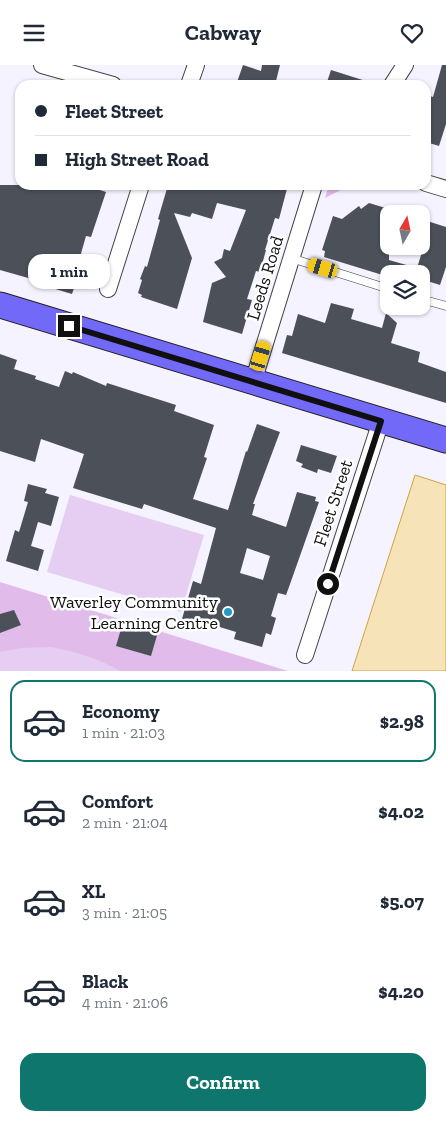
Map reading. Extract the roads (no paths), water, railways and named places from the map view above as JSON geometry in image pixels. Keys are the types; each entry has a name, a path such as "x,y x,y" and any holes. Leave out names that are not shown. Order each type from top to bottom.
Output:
{"main road":[{"path":"0,305 446,440"}],"street":[{"path":"42,65 95,80"},
{"path":"191,80 196,65"},
{"path":"395,80 405,65"},
{"path":"431,184 446,189"},
{"path":"108,289 139,190"},
{"name":"Leeds Road","path":"252,382 312,190"},
{"name":"Fleet Street","path":"305,655 381,421"}],"lane":[{"path":"291,258 380,286"},
{"path":"430,302 446,307"}],"place":[{"name":"Waverley Community Learning Centre","path":"228,612"}]}
